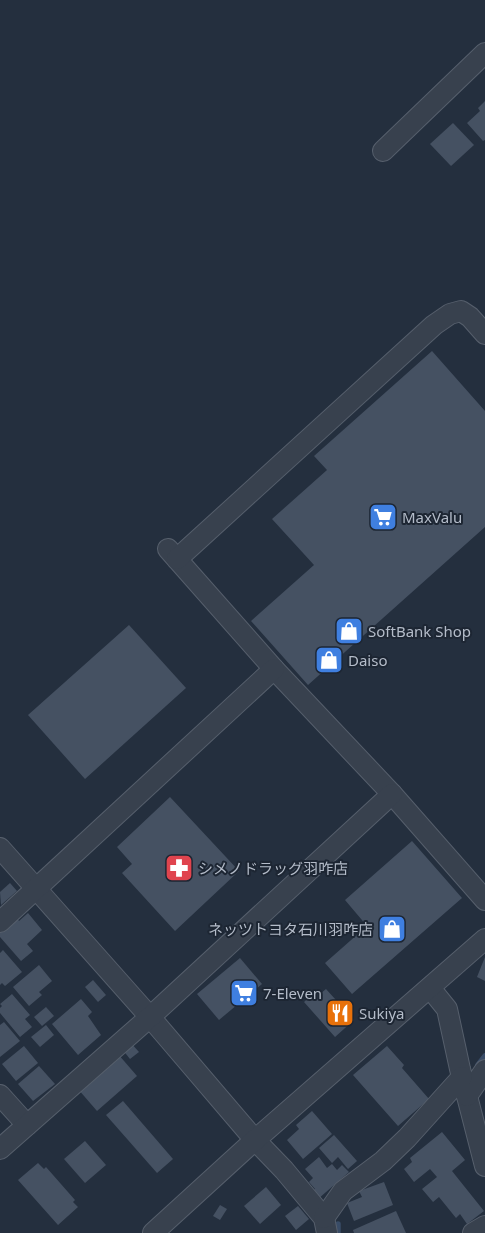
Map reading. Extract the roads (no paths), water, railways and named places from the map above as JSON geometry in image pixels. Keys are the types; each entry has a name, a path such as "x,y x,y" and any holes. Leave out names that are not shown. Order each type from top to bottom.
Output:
{"street":[{"path":"383,151 485,53"},
{"path":"485,334 470,317 461,312 450,314 434,325 172,554 274,669 392,794 485,900"},
{"path":"0,922 274,669"},
{"path":"0,1148 150,1017 392,794"},
{"path":"0,848 150,1017 255,1140 284,1170 326,1225 343,1191 383,1161 485,1070"},
{"path":"152,1233 255,1140 485,939"},
{"path":"430,988 448,1009 485,1166"},
{"path":"0,1094 27,1125"},
{"path":"474,1233 485,1226"}],"waterway":[{"path":"478,1065 485,1056"},
{"path":"338,1224 338,1233"}],"place":[{"name":"MaxValu","path":"383,517"},
{"name":"SoftBank Shop","path":"349,631"},
{"name":"Daiso","path":"329,660"},
{"name":"シメノドラッグ羽咋店","path":"179,868"},
{"name":"ネッツトヨタ石川羽咋店","path":"392,929"},
{"name":"7-Eleven","path":"244,993"},
{"name":"Sukiya","path":"340,1013"}]}
